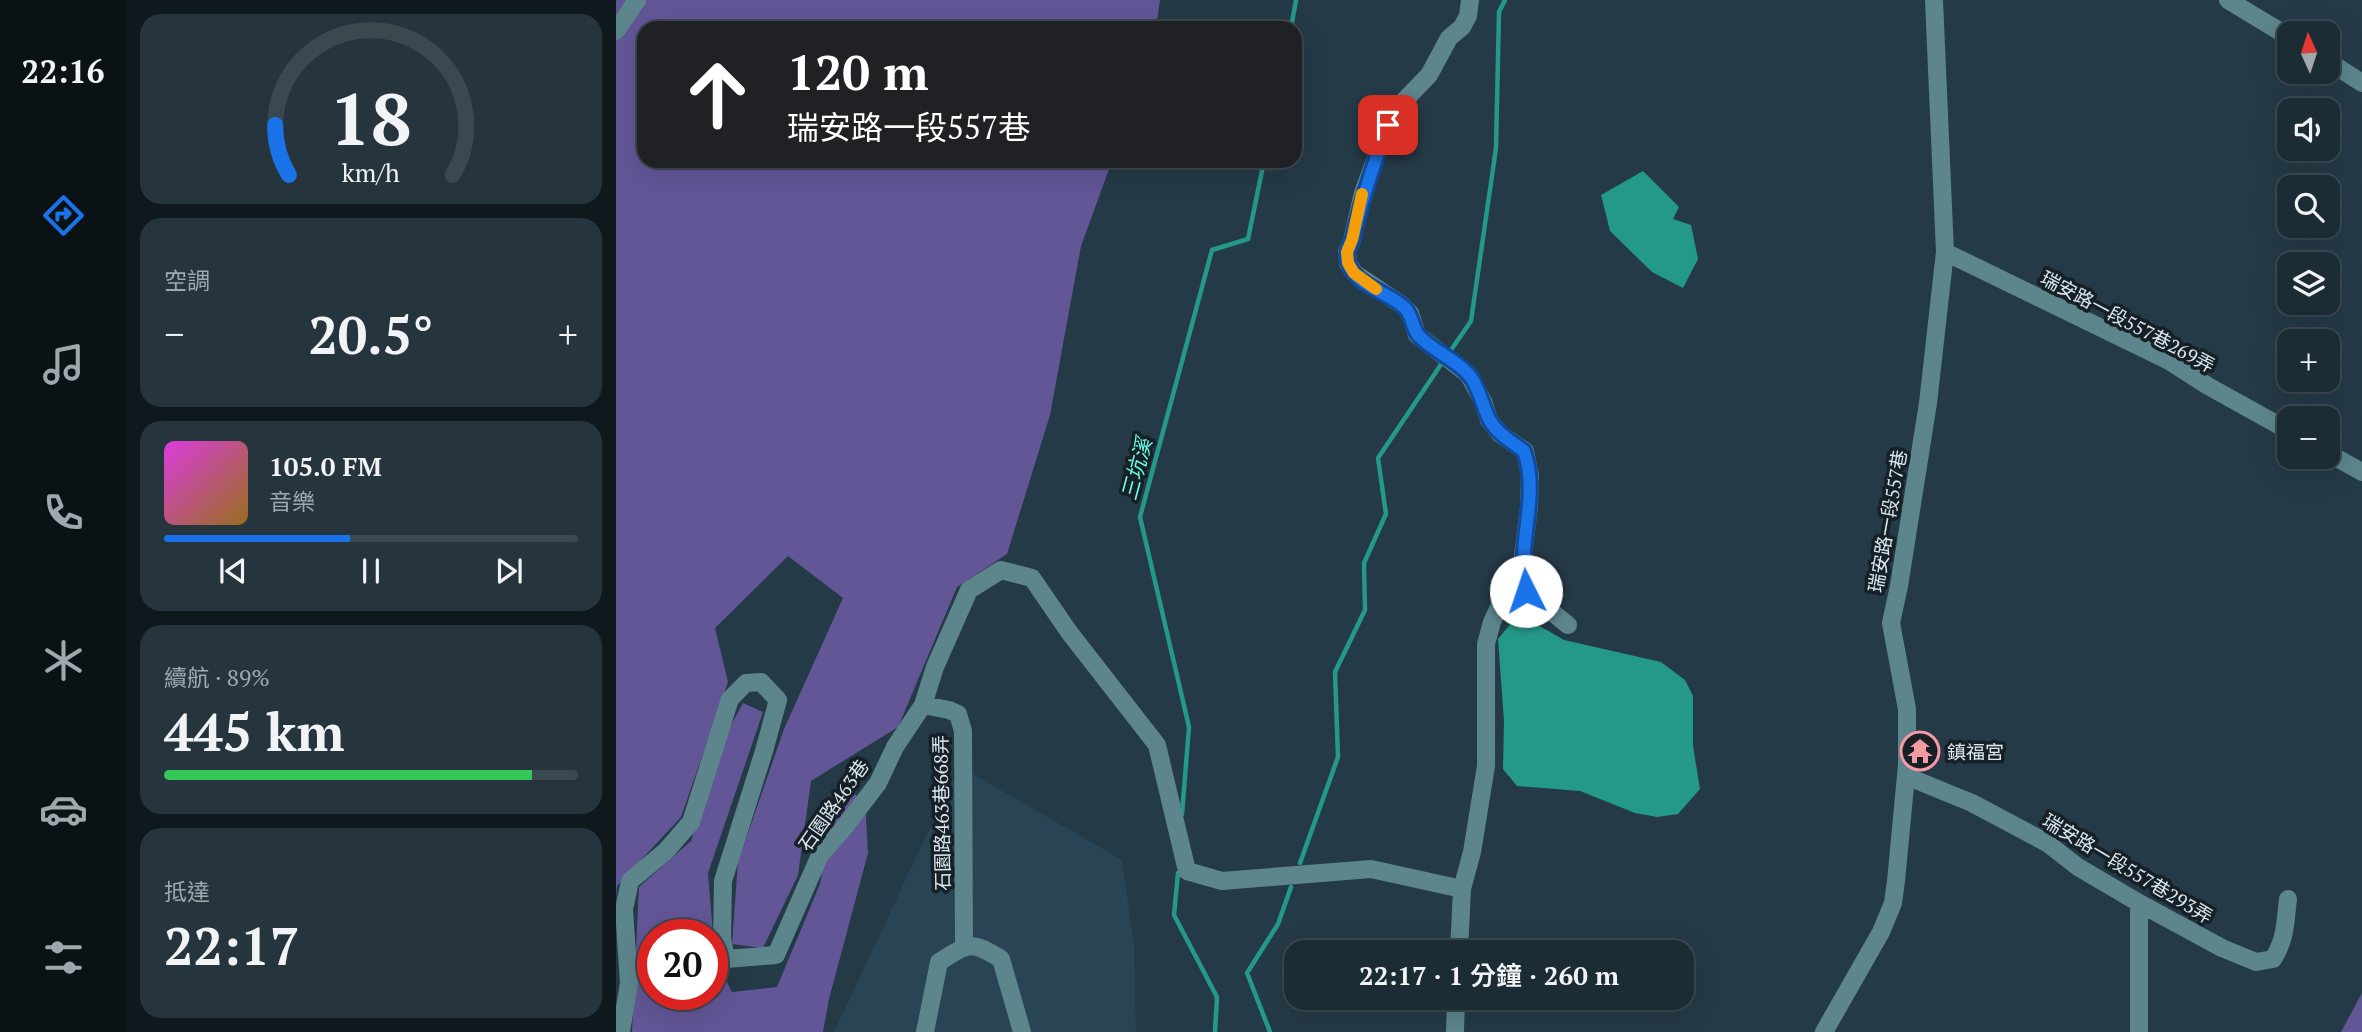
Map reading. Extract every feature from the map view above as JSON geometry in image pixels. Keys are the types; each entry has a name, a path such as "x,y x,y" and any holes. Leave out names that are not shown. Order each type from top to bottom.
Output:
{"street":[{"path":"616,31 638,0"},
{"path":"1470,0 1468,16 1462,27 1449,38 1429,75 1400,105 1388,125 1363,192 1347,252 1348,263 1354,273 1410,313 1417,335 1468,374 1483,401 1489,420 1500,433 1524,451 1529,463 1529,507 1524,555 1526,591 1568,625"},
{"name":"瑞安路一段557巷","path":"1824,1032 1881,932 1893,903 1906,776 1907,709 1891,623 1902,572 1928,402 1945,252 1934,0"},
{"path":"2228,0 2277,30"},
{"path":"2340,69 2362,83"},
{"name":"瑞安路一段557巷269弄","path":"1945,252 2169,361 2277,424"},
{"path":"2340,460 2362,472"},
{"name":"石園路463巷","path":"621,1032 629,983 624,909 630,881 666,851 691,822 730,699 746,683 761,682 778,700 723,881 722,939 726,959 776,955 820,855 878,783 895,747 923,705 935,667 970,590 1001,570 1032,578 1069,632 1157,745 1186,871 1222,881 1371,869 1462,889"},
{"path":"1460,940 1462,889 1472,852 1486,766 1486,644 1499,607 1526,591"},
{"name":"石園路463巷668弄","path":"923,705 958,714 962,731 964,947"},
{"name":"瑞安路一段557巷293弄","path":"1906,776 1972,803 2047,843 2078,867 2139,903 2222,948 2256,962 2273,959 2280,949 2284,939 2288,899"},
{"path":"2139,903 2139,1032"},
{"path":"925,1032 939,962 964,947 978,945 1001,959 1022,1032"},
{"path":"1455,1032 1456,1010"}],"shaded area":[{"path":"616,0 1160,0 1157,21 637,21 637,168 1109,168 1081,246 1050,415 1007,554 957,587 898,727 811,781 798,875 763,948 732,944 738,862 784,729 843,598 788,556 715,628 728,682 681,817 617,886 616,898"},
{"path":"1643,171 1679,207 1673,219 1691,225 1698,259 1683,288 1652,272 1610,231 1601,195"},
{"path":"1512,622 1536,624 1564,640 1661,662 1685,680 1693,696 1693,746 1700,789 1678,814 1657,817 1635,813 1580,791 1517,786 1503,769 1504,721 1498,639"},
{"path":"743,703 763,712 708,873 712,919 637,919 639,887 691,841 724,738"},
{"path":"959,766 1122,860 1134,945 1136,1032 834,1032"},
{"path":"846,789 865,801 868,853 829,999 823,1032 632,1032 637,928 637,1010 728,1010 728,984 732,992 777,987 820,884 832,813"},
{"path":"2362,993 2362,1032 2341,1032"}],"waterway":[{"name":"三坑溪","path":"1292,21 1296,0"},
{"path":"1449,353 1471,321 1496,148 1499,12 1505,0"},
{"name":"三坑溪","path":"1182,814 1189,727 1140,517 1212,250 1248,239 1263,168"},
{"path":"1300,863 1338,757 1335,672 1365,610 1364,563 1386,514 1378,458 1444,360"},
{"name":"三坑溪","path":"1178,873 1174,915 1217,997 1215,1032"},
{"path":"1270,1032 1247,973 1278,924 1291,887"}],"slow traffic":[{"path":"1362,194 1347,252 1348,263 1354,273 1376,289"}],"place":[{"name":"鎮福宮","path":"1920,751"}],"route":[{"path":"1388,125 1363,192 1347,252 1348,263 1354,273 1410,313 1417,335 1468,374 1483,401 1489,420 1500,433 1524,451 1530,476 1524,555 1526,591"}]}
